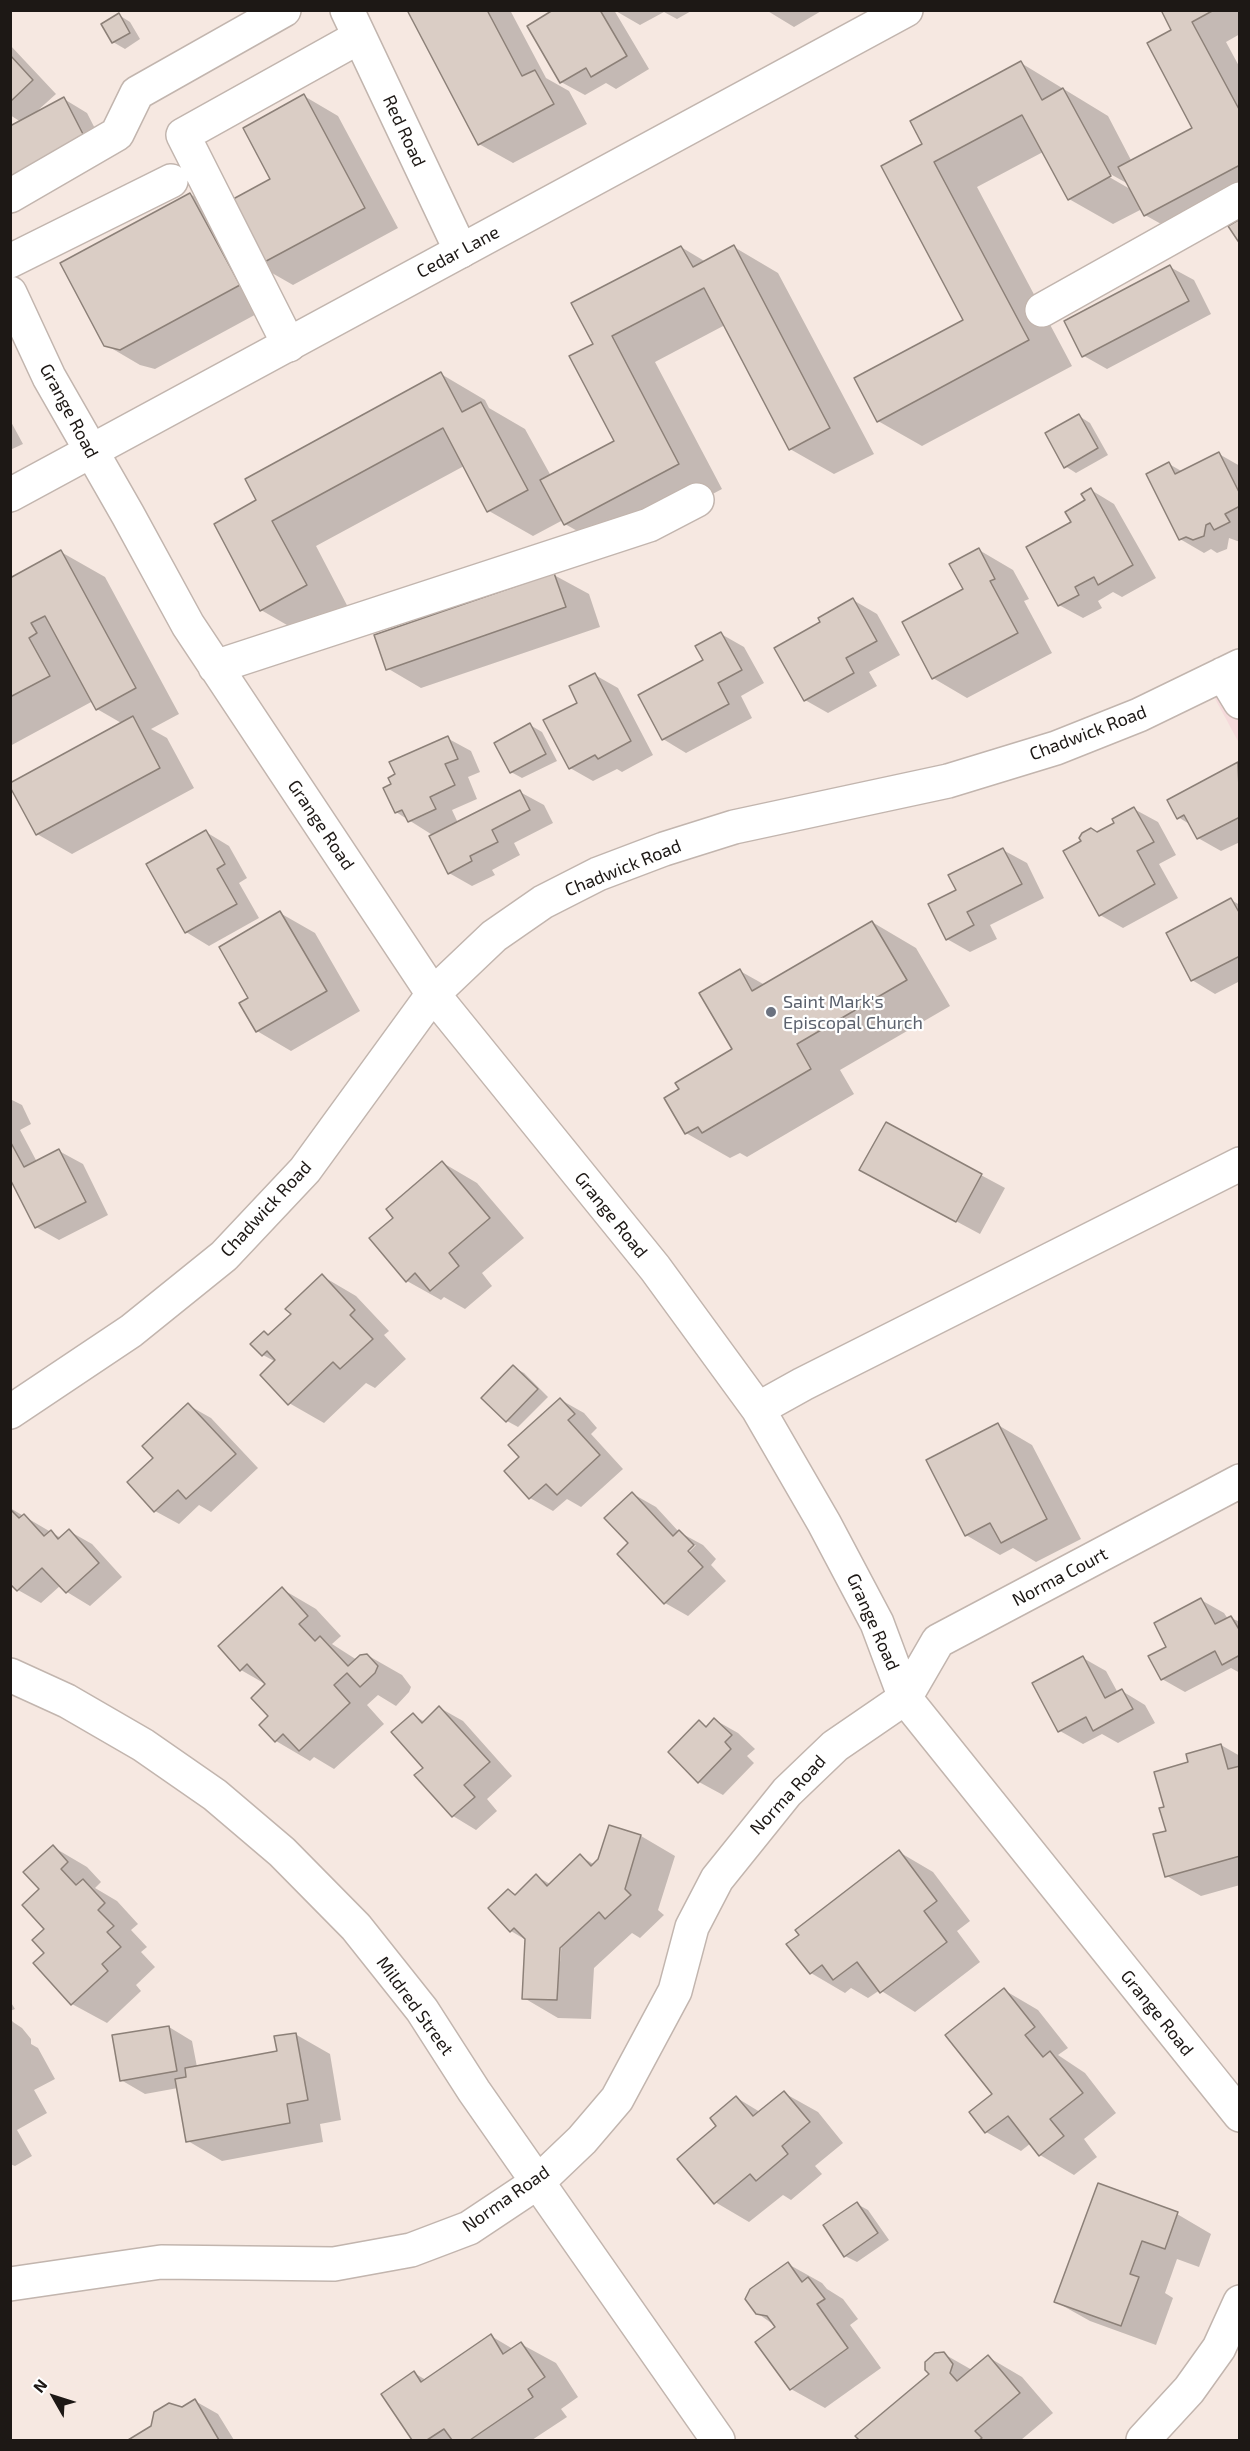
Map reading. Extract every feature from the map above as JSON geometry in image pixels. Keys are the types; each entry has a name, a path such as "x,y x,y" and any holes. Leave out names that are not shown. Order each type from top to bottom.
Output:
{"street":[{"path":"10,196 117,134 137,93 284,10"},
{"name":"Cedar Lane","path":"10,495 906,10"},
{"path":"289,345 183,135 353,24"},
{"name":"Red Road","path":"353,24 461,251"},
{"path":"10,261 171,180"},
{"path":"1042,310 1239,199"},
{"name":"Grange Road","path":"10,293 49,377 188,625 433,994 655,1268 758,1409 824,1522 877,1623 905,1698 1239,2115"},
{"path":"215,667 649,525 697,500"},
{"path":"1231,670 1239,702"},
{"name":"Chadwick Road","path":"10,1412 131,1331 224,1256 305,1170 433,994 494,936 543,902 598,874 664,849 734,827 948,781 1056,748 1139,715 1231,670"},
{"path":"758,1409 803,1384 1239,1164"},
{"name":"Norma Court","path":"905,1698 938,1641 1239,1481"},
{"name":"Mildred Street","path":"10,1675 67,1701 143,1745 215,1795 282,1852 356,1927 422,2010 474,2091 718,2440"},
{"name":"Norma Road","path":"10,2284 161,2262 334,2264 411,2250 469,2228 538,2182 582,2140 616,2099 675,1990 692,1928 717,1879 787,1792 835,1746 905,1698"},
{"path":"1143,2440 1189,2391 1219,2348 1239,2302"}],"shaded area":[{"path":"1239,666 1239,743 1206,682"}],"building":[{"path":"407,10 487,10 522,76 535,70 554,104 478,145"},
{"path":"553,10 600,10 627,56 591,77 586,68 560,83 527,26"},
{"path":"1161,10 1214,10 1192,22 1240,111 1240,165 1144,216 1118,167 1192,128 1147,43 1171,30"},
{"path":"119,13 130,33 112,43 101,24"},
{"path":"10,55 33,80 10,102"},
{"path":"1021,61 1042,100 1063,88 1111,176 1068,200 1022,115 934,162 1029,340 877,422 854,378 963,320 881,166 922,144 910,121"},
{"path":"304,94 365,208 257,266 224,204 270,179 243,128"},
{"path":"64,97 85,138 16,184 10,174 10,126"},
{"path":"190,193 240,285 120,350 104,346 60,263"},
{"path":"1240,219 1240,244 1228,226"},
{"path":"734,245 830,428 789,450 704,288 612,336 679,464 564,525 540,480 614,441 569,356 593,344 571,303 681,246 693,267"},
{"path":"1170,265 1189,301 1082,357 1064,321"},
{"path":"441,372 462,412 481,402 528,490 487,512 443,428 272,521 307,585 260,611 214,524 256,500 245,479"},
{"path":"1079,414 1098,448 1064,468 1045,433"},
{"path":"1219,452 1240,494 1240,506 1225,514 1230,522 1214,530 1210,523 1206,525 1204,536 1193,540 1186,537 1179,540 1146,474 1169,462 1175,474"},
{"path":"1091,488 1133,565 1098,585 1094,577 1075,587 1079,595 1058,606 1026,547 1071,522 1065,512 1085,500 1081,494"},
{"path":"979,548 995,579 990,581 1018,633 932,679 902,622 963,589 949,564"},
{"path":"61,550 136,688 96,710 45,616 31,623 37,633 29,638 50,676 10,697 10,578"},
{"path":"554,573 566,607 386,670 374,635"},
{"path":"853,598 877,641 846,658 854,673 804,701 774,648 820,622 818,618"},
{"path":"721,632 742,670 718,683 729,704 662,740 638,695 703,660 695,646"},
{"path":"595,673 631,741 598,759 595,755 569,769 543,720 577,703 569,686"},
{"path":"133,716 160,768 36,835 10,783"},
{"path":"530,723 546,754 510,773 494,743"},
{"path":"448,736 458,759 445,764 455,785 430,797 436,809 408,822 402,810 395,813 383,788 391,784 388,778 395,774 389,762"},
{"path":"1238,762 1240,817 1197,839 1184,815 1177,819 1167,800"},
{"path":"520,790 530,810 492,830 498,842 470,856 472,861 448,874 429,836"},
{"path":"1134,807 1154,842 1137,851 1155,884 1099,916 1063,851 1081,841 1079,838 1082,833 1091,828 1097,832 1114,823 1112,819"},
{"path":"206,830 225,864 217,869 237,904 185,933 146,864"},
{"path":"1003,848 1022,884 967,912 974,925 946,940 928,904 956,890 948,875"},
{"path":"1231,898 1240,914 1240,956 1191,981 1166,933"},
{"path":"280,911 327,991 256,1032 239,1003 248,998 219,947"},
{"path":"872,921 907,980 797,1044 811,1069 702,1133 698,1127 685,1134 664,1098 679,1089 675,1083 732,1049 699,993 740,969 752,991"},
{"path":"886,1122 982,1174 956,1222 859,1170"},
{"path":"10,1141 24,1167 59,1149 86,1202 35,1228 10,1179"},
{"path":"442,1161 490,1218 449,1253 459,1266 430,1291 415,1273 406,1282 369,1238 393,1218 386,1209"},
{"path":"322,1274 355,1310 350,1315 373,1339 340,1369 333,1362 288,1405 260,1375 275,1360 267,1351 262,1356 250,1344 264,1331 268,1335 291,1314 285,1309"},
{"path":"513,1365 538,1389 506,1422 481,1398"},
{"path":"560,1398 575,1414 568,1420 600,1455 557,1495 546,1484 529,1499 504,1471 519,1457 508,1445"},
{"path":"188,1403 236,1454 186,1499 178,1490 154,1512 127,1482 153,1458 142,1446"},
{"path":"998,1423 1047,1519 1001,1543 990,1523 965,1536 926,1460"},
{"path":"632,1492 673,1536 679,1530 694,1545 688,1551 703,1567 664,1604 617,1554 628,1543 604,1518"},
{"path":"10,1509 19,1518 24,1514 44,1536 51,1530 58,1539 69,1529 99,1563 66,1593 42,1568 17,1591 10,1584"},
{"path":"282,1587 308,1616 299,1624 315,1641 320,1636 348,1666 360,1655 367,1654 378,1666 375,1673 360,1687 347,1673 334,1685 350,1703 299,1751 283,1734 275,1742 259,1725 268,1716 251,1698 265,1684 247,1664 240,1671 218,1646"},
{"path":"1201,1598 1215,1624 1231,1616 1240,1631 1240,1655 1222,1665 1215,1651 1161,1680 1148,1656 1166,1647 1154,1623"},
{"path":"1083,1656 1105,1698 1122,1689 1133,1709 1093,1731 1086,1717 1058,1732 1032,1683"},
{"path":"439,1706 490,1762 464,1785 475,1797 452,1817 414,1775 423,1768 391,1732 413,1713 422,1723"},
{"path":"714,1718 732,1735 725,1742 731,1749 698,1783 668,1752 699,1720 706,1727"},
{"path":"1221,1744 1228,1769 1240,1766 1240,1856 1165,1877 1153,1834 1166,1831 1159,1808 1164,1807 1154,1772 1188,1762 1186,1754"},
{"path":"609,1825 641,1835 625,1889 631,1895 605,1919 599,1912 560,1948 557,2000 522,1999 525,1939 514,1928 510,1932 488,1908 508,1889 515,1895 536,1874 547,1886 580,1854 591,1866 598,1859"},
{"path":"53,1845 68,1862 61,1869 76,1885 83,1879 105,1903 98,1910 114,1926 107,1932 121,1947 102,1964 108,1971 71,2005 33,1963 44,1953 32,1940 44,1929 22,1905 39,1889 23,1872"},
{"path":"899,1850 937,1901 924,1911 947,1942 880,1993 857,1962 833,1980 822,1965 810,1974 786,1944 799,1935 795,1930"},
{"path":"1004,1988 1035,2027 1025,2035 1043,2057 1050,2051 1083,2093 1050,2119 1064,2136 1039,2156 1008,2116 985,2133 969,2112 992,2094 945,2035"},
{"path":"169,2026 177,2071 120,2081 112,2035"},
{"path":"296,2033 308,2100 287,2104 290,2123 186,2142 175,2079 186,2077 185,2068 277,2051 274,2036"},
{"path":"784,2091 810,2122 782,2146 788,2154 756,2181 750,2174 714,2204 677,2159 716,2126 710,2118 736,2096 753,2116"},
{"path":"1098,2183 1178,2212 1165,2249 1142,2241 1130,2274 1139,2277 1121,2326 1054,2302"},
{"path":"857,2202 878,2233 844,2257 823,2225"},
{"path":"788,2262 802,2282 808,2277 825,2299 817,2304 848,2348 790,2390 755,2342 775,2327 767,2316 756,2314 745,2299 750,2289"},
{"path":"491,2334 503,2354 521,2342 545,2377 528,2389 533,2397 470,2440 452,2440 444,2429 427,2440 412,2440 381,2394 414,2371 421,2382"},
{"path":"944,2352 953,2364 950,2373 957,2381 988,2355 1020,2393 975,2431 982,2438 979,2440 859,2440 855,2436 929,2374 925,2370 925,2362 935,2353"},
{"path":"195,2399 219,2440 128,2440 151,2426 154,2412 169,2403 182,2407"}],"place":[{"name":"Saint Mark's Episcopal Church","path":"771,1012"}]}
